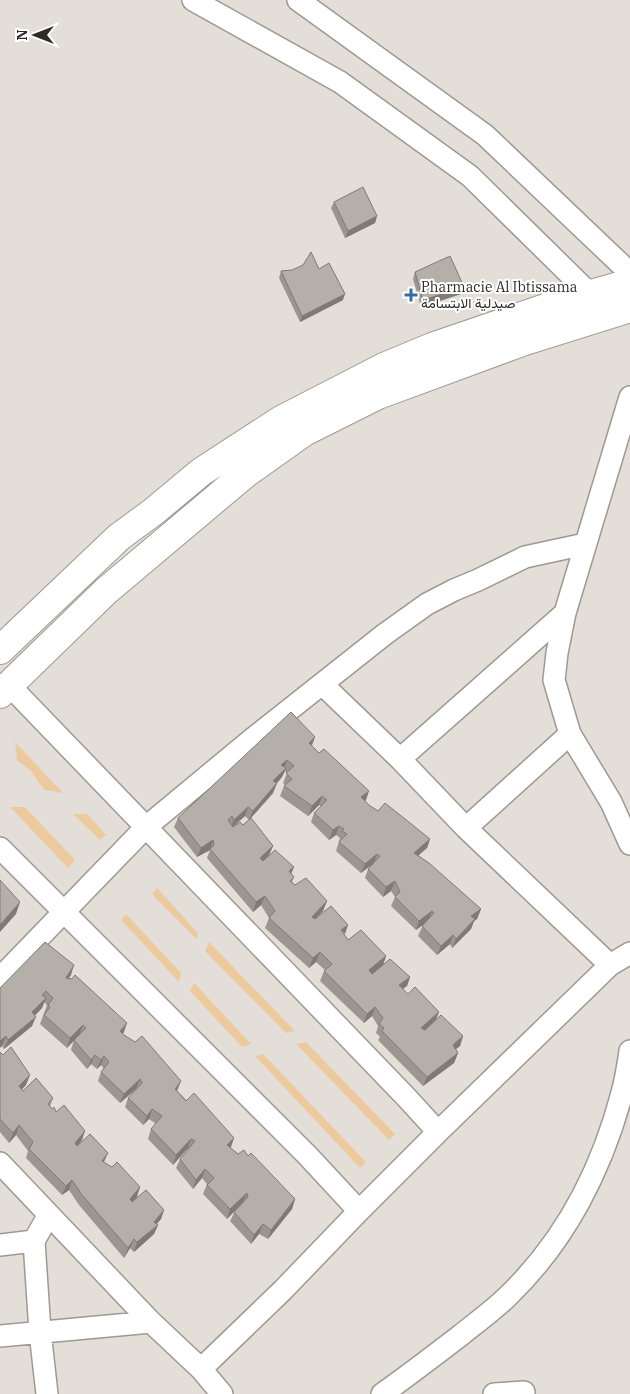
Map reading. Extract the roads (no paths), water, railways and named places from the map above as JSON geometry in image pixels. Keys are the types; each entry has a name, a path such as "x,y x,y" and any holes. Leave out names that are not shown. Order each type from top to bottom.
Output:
{"main road":[{"path":"0,650 119,537 201,472 281,420 384,367 424,350 496,324 630,283"},
{"path":"4,690 106,590 157,546 245,474 304,432 378,395 522,342 630,308"}],"street":[{"path":"193,0 340,82 470,176 590,294"},
{"path":"298,0 485,135 630,273"},
{"path":"630,397 600,499 584,544 565,613 554,680 570,734 611,802 630,844"},
{"path":"0,978 146,827 251,740 385,634 427,604 447,593 525,557 584,544"},
{"path":"400,759 565,613"},
{"path":"322,684 400,759 466,828 610,965"},
{"path":"4,690 146,827 438,1132"},
{"path":"466,828 570,734"},
{"path":"0,848 301,1150 359,1211"},
{"path":"201,1369 283,1290 438,1132 610,965 630,953"},
{"path":"382,1394 508,1297 534,1270 561,1235 589,1184 608,1138 623,1092 630,1051"},
{"path":"0,1163 150,1322 201,1369 222,1394"},
{"path":"47,1394 40,1332 34,1242 48,1216"},
{"path":"0,1245 34,1242"},
{"path":"0,1336 150,1322"},
{"path":"494,1394 524,1392"}],"place":[{"name":"Pharmacie Al Ibtissama صيدلية الابتسامة","path":"411,295"}]}
